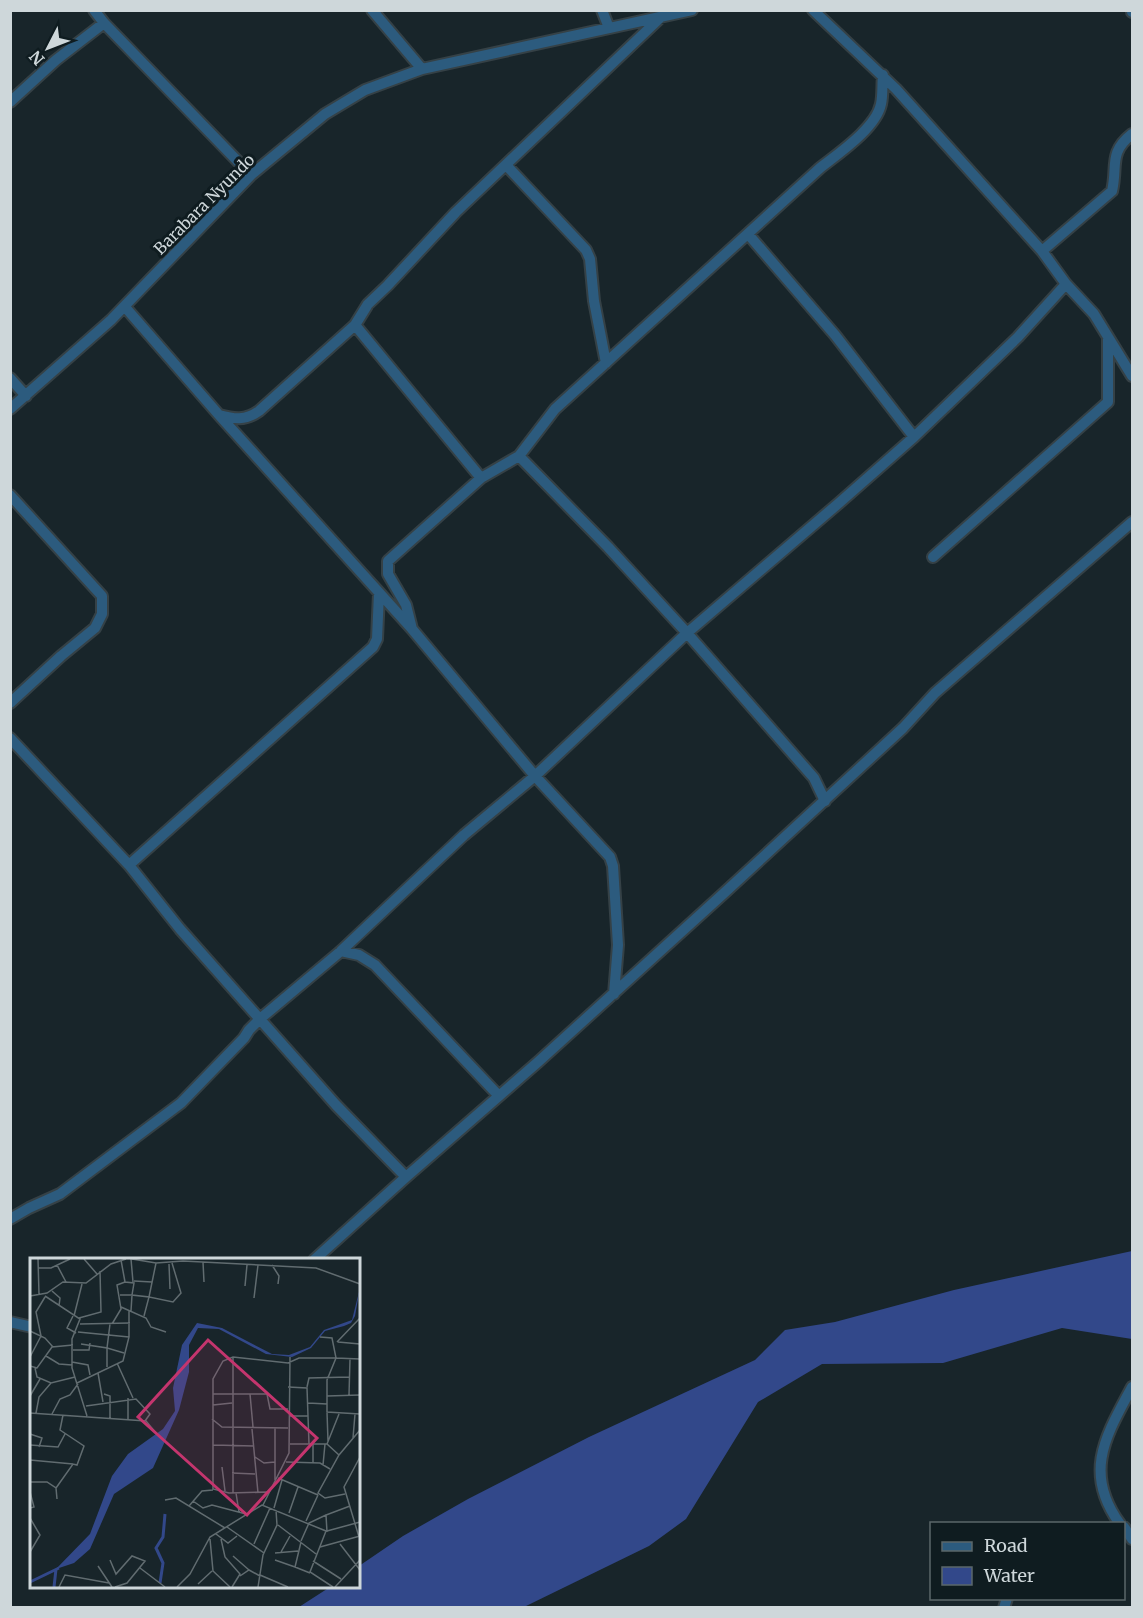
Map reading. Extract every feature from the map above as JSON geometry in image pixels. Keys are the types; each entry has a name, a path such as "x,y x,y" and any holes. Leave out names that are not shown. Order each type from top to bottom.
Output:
{"street":[{"path":"94,10 251,175"},
{"path":"372,10 422,69"},
{"path":"602,10 609,28"},
{"name":"Barabara Nyundo","path":"10,409 125,307 251,175 325,114 365,90 422,69 692,10"},
{"path":"813,10 825,15 883,75 1042,251 1066,284 1094,314 1132,376"},
{"path":"219,415 238,419 254,415 354,325 368,304 456,212 659,19"},
{"path":"10,102 57,60 104,23"},
{"path":"412,629 406,605 388,574 388,561 481,478 519,456 555,409 858,136 875,118 881,104 883,75"},
{"path":"1042,251 1112,191 1115,178 1114,159 1124,141 1132,134"},
{"path":"506,165 586,250 590,259 594,301 606,363"},
{"path":"748,234 835,335 914,437"},
{"path":"10,1219 60,1194 182,1103 261,1018 341,951 465,835 536,776 687,633 914,437 1018,337 1066,284"},
{"path":"125,307 412,629 536,776 610,857 613,866 618,923 614,994"},
{"path":"354,325 481,478"},
{"path":"933,557 1108,402 1108,336"},
{"path":"10,378 26,396"},
{"path":"519,456 608,547 687,633 814,778 825,801"},
{"path":"10,495 102,596 102,614 95,628 10,703"},
{"path":"316,1258 614,994 903,728 935,693 1132,522"},
{"path":"129,865 373,647 377,639 379,593"},
{"path":"10,738 129,865 180,929 336,1104 406,1177"},
{"path":"341,951 359,955 375,965 500,1096"},
{"path":"10,1322 30,1327"},
{"path":"1119,1522 1108,1501 1101,1480 1100,1458 1114,1421 1132,1387"}],"water":[{"path":"1132,1251 1132,1339 1062,1328 943,1363 822,1364 758,1402 686,1519 649,1546 524,1607 299,1607 328,1588 360,1588 360,1565 403,1536 468,1499 589,1437 755,1360 785,1330 835,1322 954,1290"}]}
